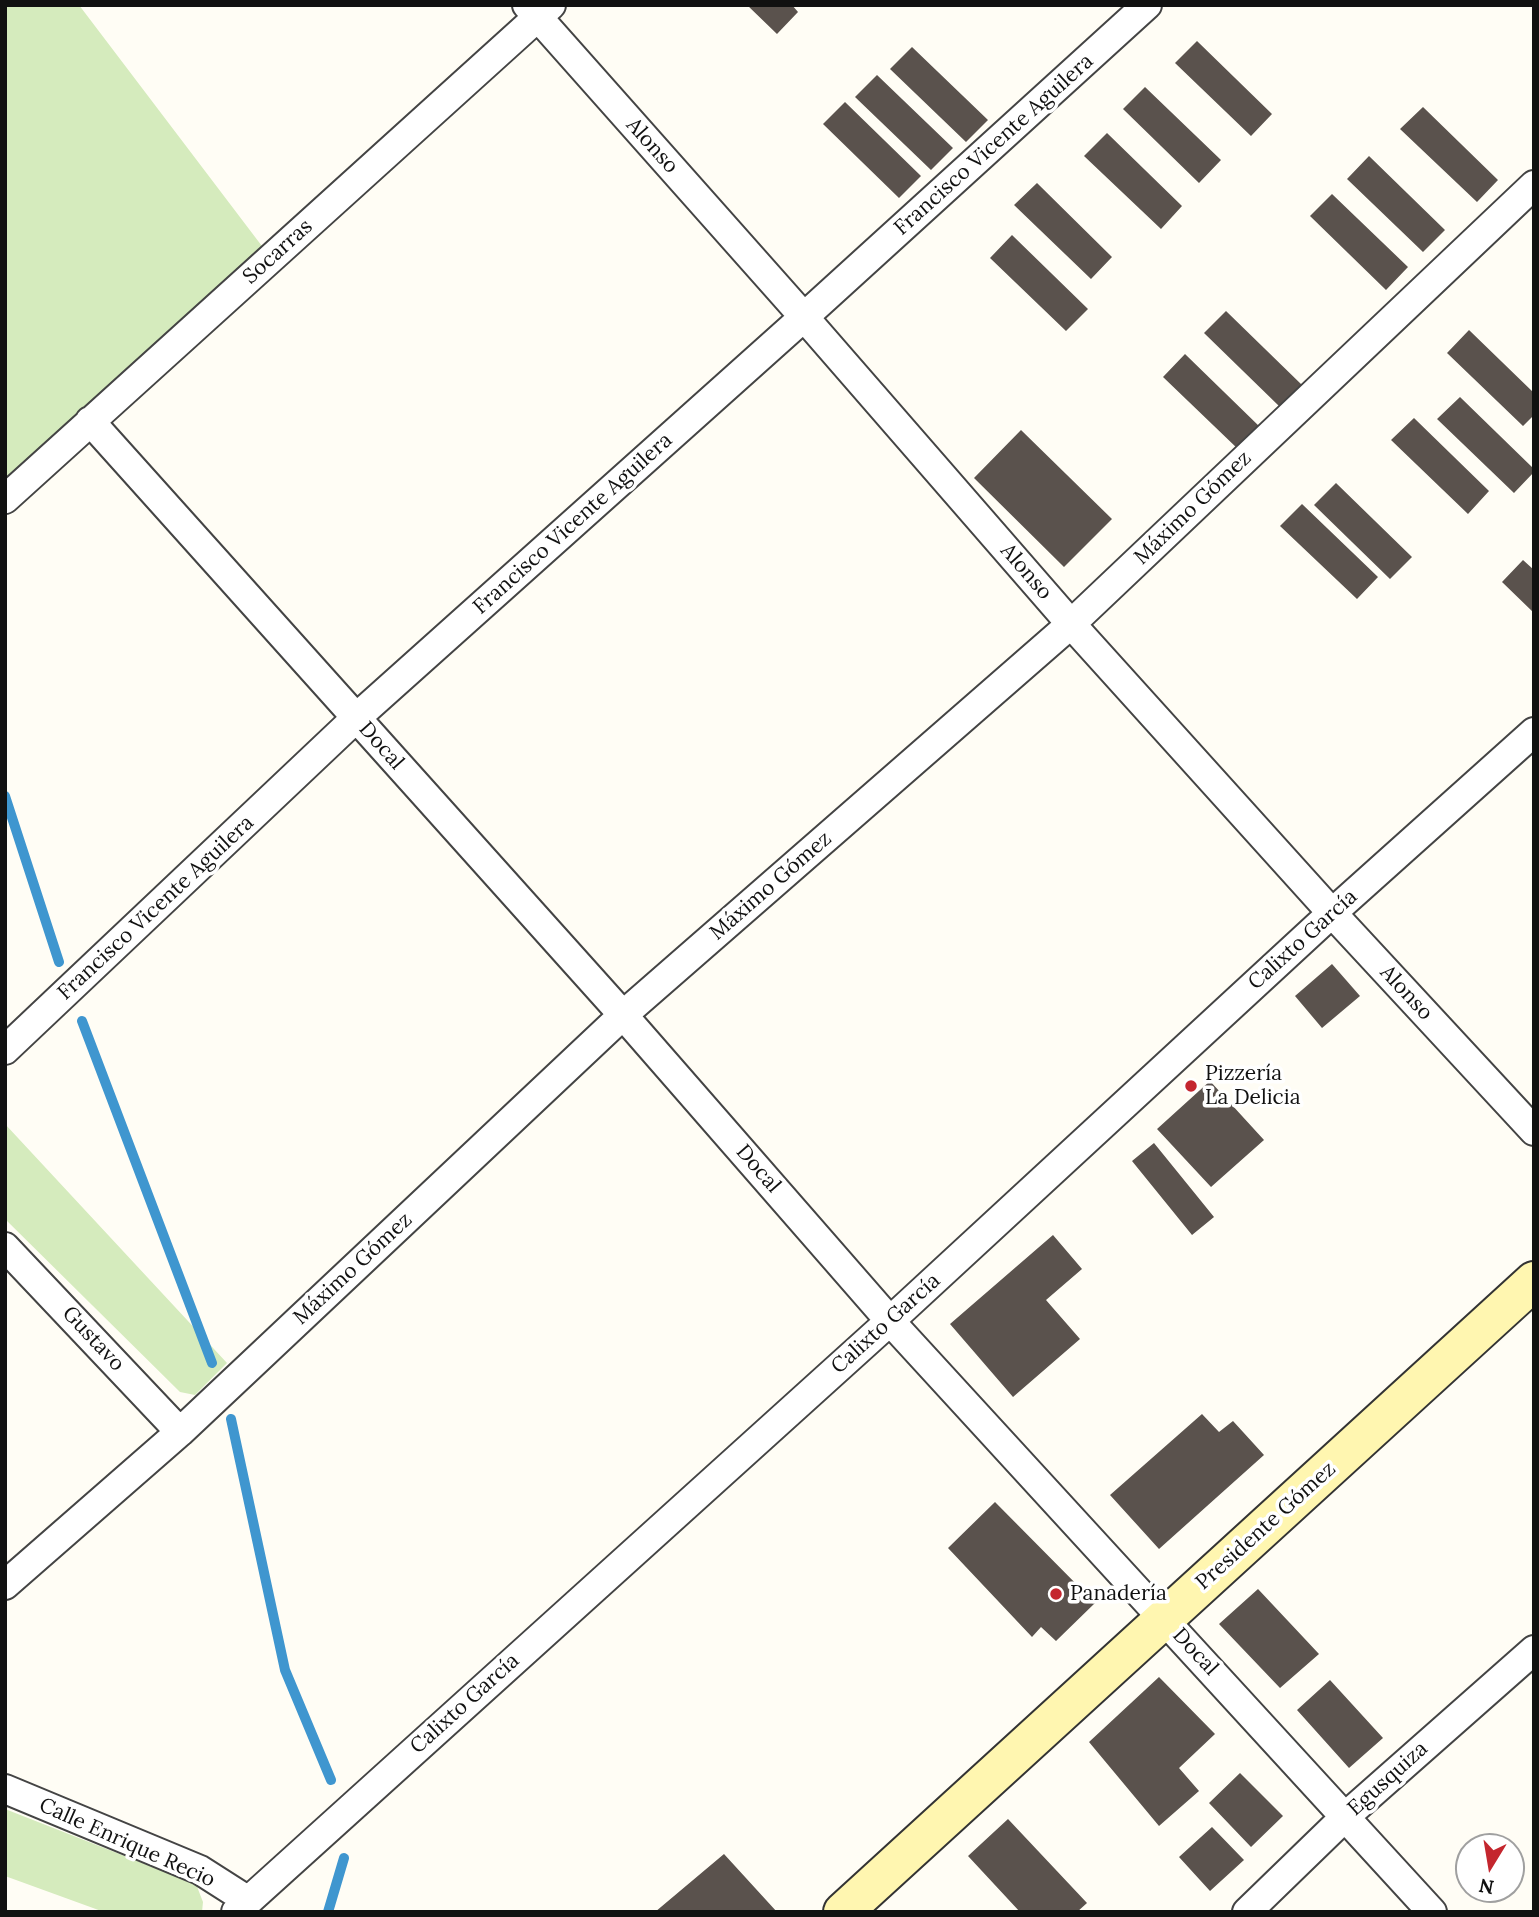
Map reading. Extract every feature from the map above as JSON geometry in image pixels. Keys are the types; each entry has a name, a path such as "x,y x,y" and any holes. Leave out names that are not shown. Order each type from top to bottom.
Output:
{"main road":[{"name":"Presidente Gómez","path":"843,1912 1534,1281"}],"street":[{"name":"Francisco Vicente Aguilera","path":"5,1050 356,718 1147,5"},
{"name":"Alonso","path":"539,9 1071,624 1332,913 1534,1131"},
{"name":"Socarras","path":"5,499 539,9"},
{"name":"Máximo Gómez","path":"5,1585 180,1432 623,1016 1071,624 1534,185"},
{"name":"Docal","path":"90,421 623,1016 890,1321 1432,1912"},
{"name":"Calixto García","path":"241,1906 890,1321 1332,913 1534,733"},
{"name":"Gustavo","path":"5,1247 180,1432"},
{"name":"Egusquiza","path":"1247,1912 1346,1816 1534,1650"},
{"name":"Calle Enrique Recio","path":"5,1789 200,1870 241,1906"}],"green space":[{"path":"5,5 79,5 271,258 5,500"},
{"path":"5,1124 227,1363 195,1395 180,1392 5,1219"},
{"path":"5,1809 196,1884 203,1902 202,1912 104,1912 5,1876"}],"building":[{"path":"747,5 792,5 798,12 777,34"},
{"path":"1197,41 1272,114 1251,136 1175,63"},
{"path":"912,47 988,120 966,142 890,69"},
{"path":"877,75 953,148 931,170 855,97"},
{"path":"1145,87 1221,160 1199,183 1123,109"},
{"path":"845,102 921,176 899,198 823,124"},
{"path":"1423,107 1498,180 1477,202 1400,129"},
{"path":"1107,133 1182,206 1161,229 1084,156"},
{"path":"1369,156 1445,230 1423,252 1347,179"},
{"path":"1037,183 1112,257 1091,279 1014,205"},
{"path":"1332,194 1408,267 1386,290 1310,216"},
{"path":"1012,235 1088,309 1066,331 990,258"},
{"path":"1226,311 1302,385 1280,407 1204,333"},
{"path":"1469,330 1534,393 1534,415 1523,426 1447,353"},
{"path":"1185,354 1261,428 1239,450 1163,377"},
{"path":"1460,397 1534,469 1514,493 1437,419"},
{"path":"1414,418 1489,491 1468,514 1391,440"},
{"path":"1021,430 1112,519 1064,567 974,478"},
{"path":"1336,483 1412,557 1390,579 1314,505"},
{"path":"1302,504 1378,577 1357,599 1280,526"},
{"path":"1523,560 1534,570 1534,613 1502,582"},
{"path":"1332,964 1360,996 1322,1028 1295,996"},
{"path":"1210,1081 1264,1140 1211,1187 1157,1129"},
{"path":"1154,1143 1214,1217 1192,1235 1132,1161"},
{"path":"1053,1235 1082,1269 1046,1300 1080,1339 1013,1397 950,1324"},
{"path":"1202,1414 1219,1432 1233,1421 1264,1455 1159,1549 1110,1495"},
{"path":"995,1502 1095,1603 1056,1641 1041,1627 1032,1637 948,1548"},
{"path":"1258,1589 1319,1654 1280,1688 1219,1624"},
{"path":"1159,1677 1215,1734 1179,1768 1199,1791 1159,1826 1089,1742"},
{"path":"1330,1680 1383,1738 1349,1768 1297,1710"},
{"path":"1240,1773 1283,1816 1251,1847 1209,1803"},
{"path":"1008,1819 1087,1903 1077,1912 1020,1912 968,1856"},
{"path":"1212,1827 1244,1860 1210,1891 1179,1857"},
{"path":"724,1854 777,1912 655,1912"}],"waterway":[{"path":"5,796 59,962"},
{"path":"82,1021 212,1363"},
{"path":"231,1419 285,1670 331,1780"},
{"path":"328,1912 344,1858"}],"place":[{"name":"Pizzería La Delicia","path":"1191,1086"},
{"name":"Panadería","path":"1056,1594"}]}
